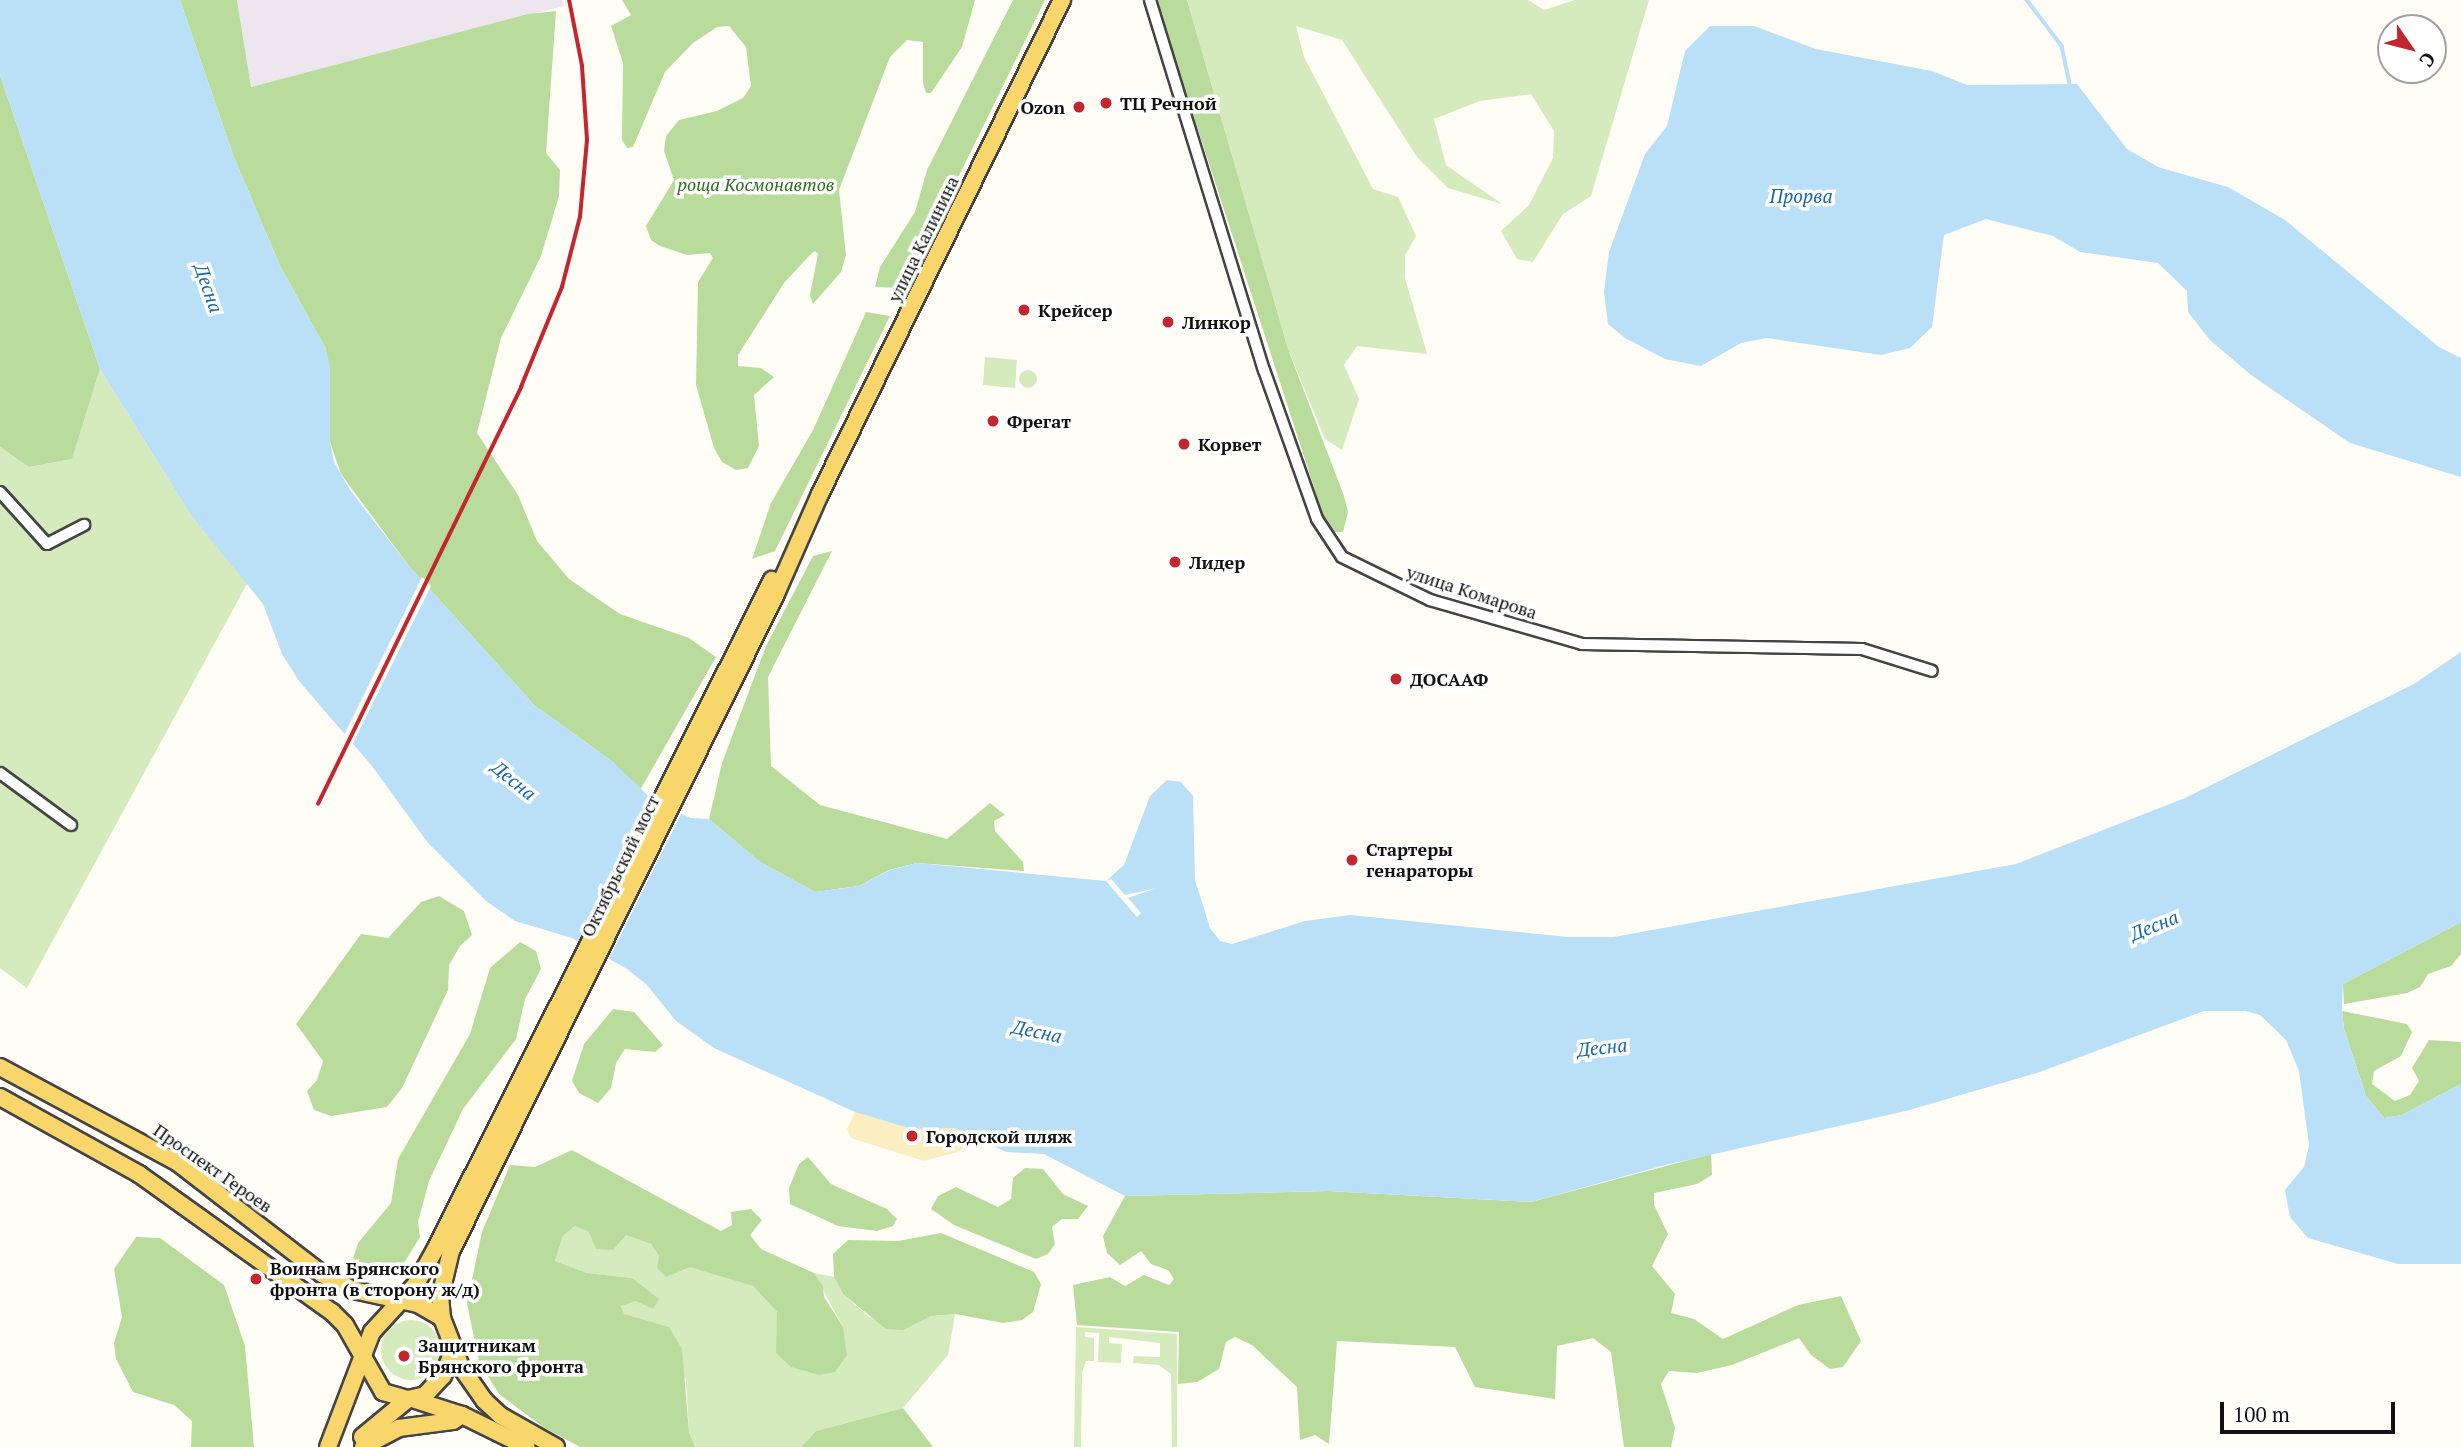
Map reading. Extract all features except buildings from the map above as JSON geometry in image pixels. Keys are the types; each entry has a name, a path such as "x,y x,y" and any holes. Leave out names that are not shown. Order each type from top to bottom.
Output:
{"main road":[{"name":"улица Калинина","path":"770,594 1062,0"},
{"name":"Октябрьский мост","path":"493,1150 770,594"},
{"name":"Проспект Героев","path":"0,1067 178,1163 322,1274 353,1290 400,1302"},
{"path":"0,1097 139,1174 243,1245 332,1312 345,1325 383,1392 462,1415 526,1446"},
{"path":"328,1447 372,1332 416,1284 493,1150"},
{"path":"493,1150 451,1251 440,1297 442,1318 454,1349 484,1400 502,1416 556,1447"},
{"path":"400,1302 418,1304 442,1318"},
{"path":"354,1447 410,1399 435,1387 454,1349"},
{"path":"363,1447 399,1427 453,1421 462,1415"}],"street":[{"name":"улица Комарова","path":"1150,0 1264,370 1317,519 1342,557 1430,600 1582,645 1862,649 1932,671"},
{"path":"0,492 47,544 85,525"},
{"path":"0,774 71,825"}],"shaded area":[{"path":"237,0 562,0 564,6 251,87"}],"green space":[{"path":"180,0 237,0 251,87 528,14 556,11 546,153 560,170 559,196 541,256 501,338 477,433 518,495 537,541 569,579 620,614 689,638 716,657 639,792 613,762 534,705 408,565 341,474 330,442 326,349 280,266 233,155"},
{"name":"роща Космонавтов","path":"622,0 975,0 962,47 931,93 926,93 923,83 923,42 907,40 890,57 839,190 846,255 841,272 813,304 810,295 818,254 815,251 811,254 784,283 738,355 738,366 761,368 774,377 754,395 759,446 748,468 736,470 722,462 714,448 696,385 698,282 713,258 710,253 687,255 660,246 651,240 646,226 674,180 664,151 666,136 679,120 717,111 743,98 751,86 746,47 729,26 717,27 693,43 665,72 633,147 627,148 622,140 623,63 611,26 631,15"},
{"path":"1013,0 1045,0 904,288 875,287 880,267 915,212 927,170"},
{"path":"1156,0 1187,0 1288,349 1344,496 1348,512 1343,532 1334,532 1326,524"},
{"path":"1187,0 1528,0 1544,10 1575,0 1649,0 1591,196 1563,214 1533,262 1517,259 1501,231 1529,205 1553,158 1554,131 1531,94 1480,101 1434,119 1446,165 1502,204 1448,188 1417,157 1342,40 1296,26 1304,57 1373,189 1398,197 1416,236 1405,255 1405,278 1427,354 1357,346 1344,365 1359,399 1342,450 1325,439 1288,349"},
{"path":"0,75 100,369 72,459 29,467 0,447"},
{"path":"866,312 890,316 775,551 752,559 771,503 813,430"},
{"path":"985,357 1017,360 1015,388 983,385"},
{"path":"100,369 190,514 248,582 27,988 0,968 0,447 29,467 72,459"},
{"path":"1024,370 1032,370 1037,379 1035,386 1024,388 1019,383 1019,375"},
{"path":"832,551 768,677 771,766 820,805 947,839 990,803 1005,815 994,821 995,831 1023,862 1024,871 917,863 889,870 859,886 815,892 760,862 709,819 722,763 766,646 813,556"},
{"path":"439,896 464,911 472,935 460,946 449,965 448,990 402,1088 387,1107 331,1116 314,1110 307,1091 317,1080 323,1061 296,1024 361,934 388,938 421,902"},
{"path":"2461,922 2461,954 2451,966 2428,974 2420,987 2407,993 2344,1004 2343,984"},
{"path":"520,942 536,951 541,969 525,999 516,1039 463,1109 429,1181 418,1222 420,1237 404,1263 374,1269 353,1259 358,1243 391,1203 398,1159 470,1034 490,968"},
{"path":"613,1009 634,1012 663,1045 655,1052 625,1049 616,1063 611,1088 598,1103 579,1093 572,1081 584,1044"},
{"path":"2342,1011 2407,1024 2412,1032 2401,1056 2374,1071 2372,1084 2395,1101 2410,1095 2419,1081 2412,1068 2429,1040 2461,1042 2461,1084 2402,1115 2384,1118 2366,1096 2344,1029"},
{"path":"572,1150 721,1231 732,1225 731,1212 751,1209 762,1220 750,1235 761,1249 814,1273 823,1286 824,1297 843,1327 847,1355 835,1372 819,1375 791,1367 776,1353 777,1312 753,1286 690,1267 666,1277 657,1268 659,1256 651,1244 626,1235 613,1250 596,1249 589,1232 575,1226 563,1236 555,1261 587,1273 632,1278 659,1299 653,1309 636,1301 621,1306 624,1314 669,1327 682,1349 689,1432 695,1447 580,1447 543,1427 499,1394 479,1362 467,1303 482,1232 510,1165 535,1167"},
{"path":"1711,1154 1712,1175 1697,1184 1654,1193 1654,1205 1668,1234 1652,1266 1675,1294 1671,1313 1694,1319 1723,1339 1798,1305 1841,1296 1861,1341 1843,1367 1830,1369 1811,1355 1799,1338 1732,1365 1697,1373 1669,1371 1661,1384 1675,1428 1671,1447 1624,1447 1611,1352 1593,1338 1557,1346 1555,1399 1475,1387 1455,1347 1337,1341 1329,1444 1315,1435 1300,1440 1297,1387 1252,1345 1235,1337 1226,1342 1219,1369 1197,1382 1178,1384 1179,1332 1077,1325 1073,1285 1110,1277 1125,1286 1144,1275 1169,1285 1174,1279 1168,1270 1151,1264 1141,1251 1120,1265 1107,1253 1103,1236 1125,1196 1328,1191 1531,1202"},
{"path":"808,1157 831,1184 887,1209 897,1219 893,1226 877,1231 838,1226 790,1204 789,1188 799,1164"},
{"path":"1025,1168 1043,1169 1063,1194 1088,1206 1078,1219 1062,1219 1052,1227 1055,1244 1048,1254 1036,1259 954,1225 931,1209 938,1196 956,1187 998,1207 1011,1199 1013,1178"},
{"path":"575,1226 589,1232 626,1235 651,1244 659,1256 753,1286 777,1312 779,1333 843,1327 814,1273 834,1277 843,1294 869,1317 904,1330 931,1316 955,1314 948,1355 903,1408 816,1431 801,1447 695,1447 689,1432 686,1380 643,1321 623,1314 621,1305 636,1301 632,1278 587,1273 555,1261 563,1236"},
{"path":"941,1233 1034,1272 1041,1284 1033,1312 1022,1320 1003,1323 955,1314 931,1316 904,1330 886,1329 843,1294 834,1277 833,1254 848,1240 898,1241"},
{"path":"136,1237 160,1238 224,1285 245,1346 254,1447 191,1447 192,1421 174,1405 133,1392 116,1359 114,1343 122,1317 114,1269"},
{"path":"411,1320 428,1325 436,1333 441,1350 436,1367 428,1375 411,1380 394,1375 386,1367 381,1350 386,1333 394,1325"},
{"path":"1076,1327 1177,1334 1177,1447 1172,1447 1171,1374 1159,1365 1133,1363 1134,1356 1160,1357 1160,1343 1109,1337 1109,1343 1122,1344 1121,1363 1098,1362 1099,1333 1085,1332 1085,1337 1094,1338 1094,1361 1086,1361 1082,1373 1081,1447 1074,1447"},
{"path":"903,1408 933,1447 801,1447 816,1431"}],"sand":[{"name":"Городской пляж","path":"855,1112 912,1129 955,1128 974,1134 961,1151 924,1161 851,1138 847,1129"}],"water":[{"name":"Десна","path":"0,0 180,0 233,155 280,266 326,349 330,366 330,442 334,462 350,490 408,565 534,705 613,762 656,803 691,818 709,819 760,862 815,892 859,886 890,870 917,863 1106,881 1124,865 1150,796 1167,780 1181,782 1193,796 1195,880 1210,928 1220,941 1232,944 1305,921 1350,915 1568,937 1614,937 2016,864 2185,798 2414,684 2461,652 2461,922 2343,984 2342,1011 2344,1029 2366,1096 2384,1118 2402,1115 2461,1084 2461,1264 2398,1264 2308,1238 2290,1217 2285,1190 2304,1167 2309,1145 2299,1071 2286,1040 2260,1015 2245,1011 2204,1011 2037,1073 1906,1111 1665,1165 1531,1202 1328,1191 1125,1196 1044,1154 1006,1152 955,1128 912,1129 855,1112 714,1048 676,1021 647,985 627,969 572,938 515,921 486,901 428,843 372,766 299,681 282,654 263,604 190,514 100,369 0,75"},
{"name":"Прорва","path":"1710,26 1754,26 1816,49 1932,71 1967,85 2077,84 2127,149 2158,167 2228,187 2285,220 2439,347 2461,358 2461,477 2350,443 2251,375 2210,340 2188,312 2187,291 2158,263 2080,252 2053,236 1986,219 1944,235 1932,327 1910,348 1881,355 1767,338 1741,343 1701,366 1665,359 1625,338 1608,324 1604,292 1609,252 1645,154 1667,126 1685,51"}],"pier":[{"path":"422,577 431,586 351,747 343,737"},
{"path":"652,796 683,810 608,961 577,945"},
{"path":"1111,879 1125,895 1157,888 1128,898 1141,913 1137,917 1106,881"}],"waterway":[{"path":"2027,0 2062,46 2070,83"}],"railway":[{"path":"318,804 521,387 562,287 580,217 587,140 582,66 569,0"}],"place":[{"name":"ТЦ Речной","path":"1106,103"},
{"name":"Ozon","path":"1079,107"},
{"name":"Крейсер","path":"1024,310"},
{"name":"Линкор","path":"1168,322"},
{"name":"Фрегат","path":"993,421"},
{"name":"Корвет","path":"1184,444"},
{"name":"Лидер","path":"1175,562"},
{"name":"ДОСААФ","path":"1396,679"},
{"name":"Стартеры генараторы","path":"1352,860"},
{"name":"Городской пляж","path":"912,1136"},
{"name":"Воинам Брянского фронта (в сторону ж/д)","path":"256,1279"},
{"name":"Защитникам Брянского фронта","path":"404,1356"}]}
